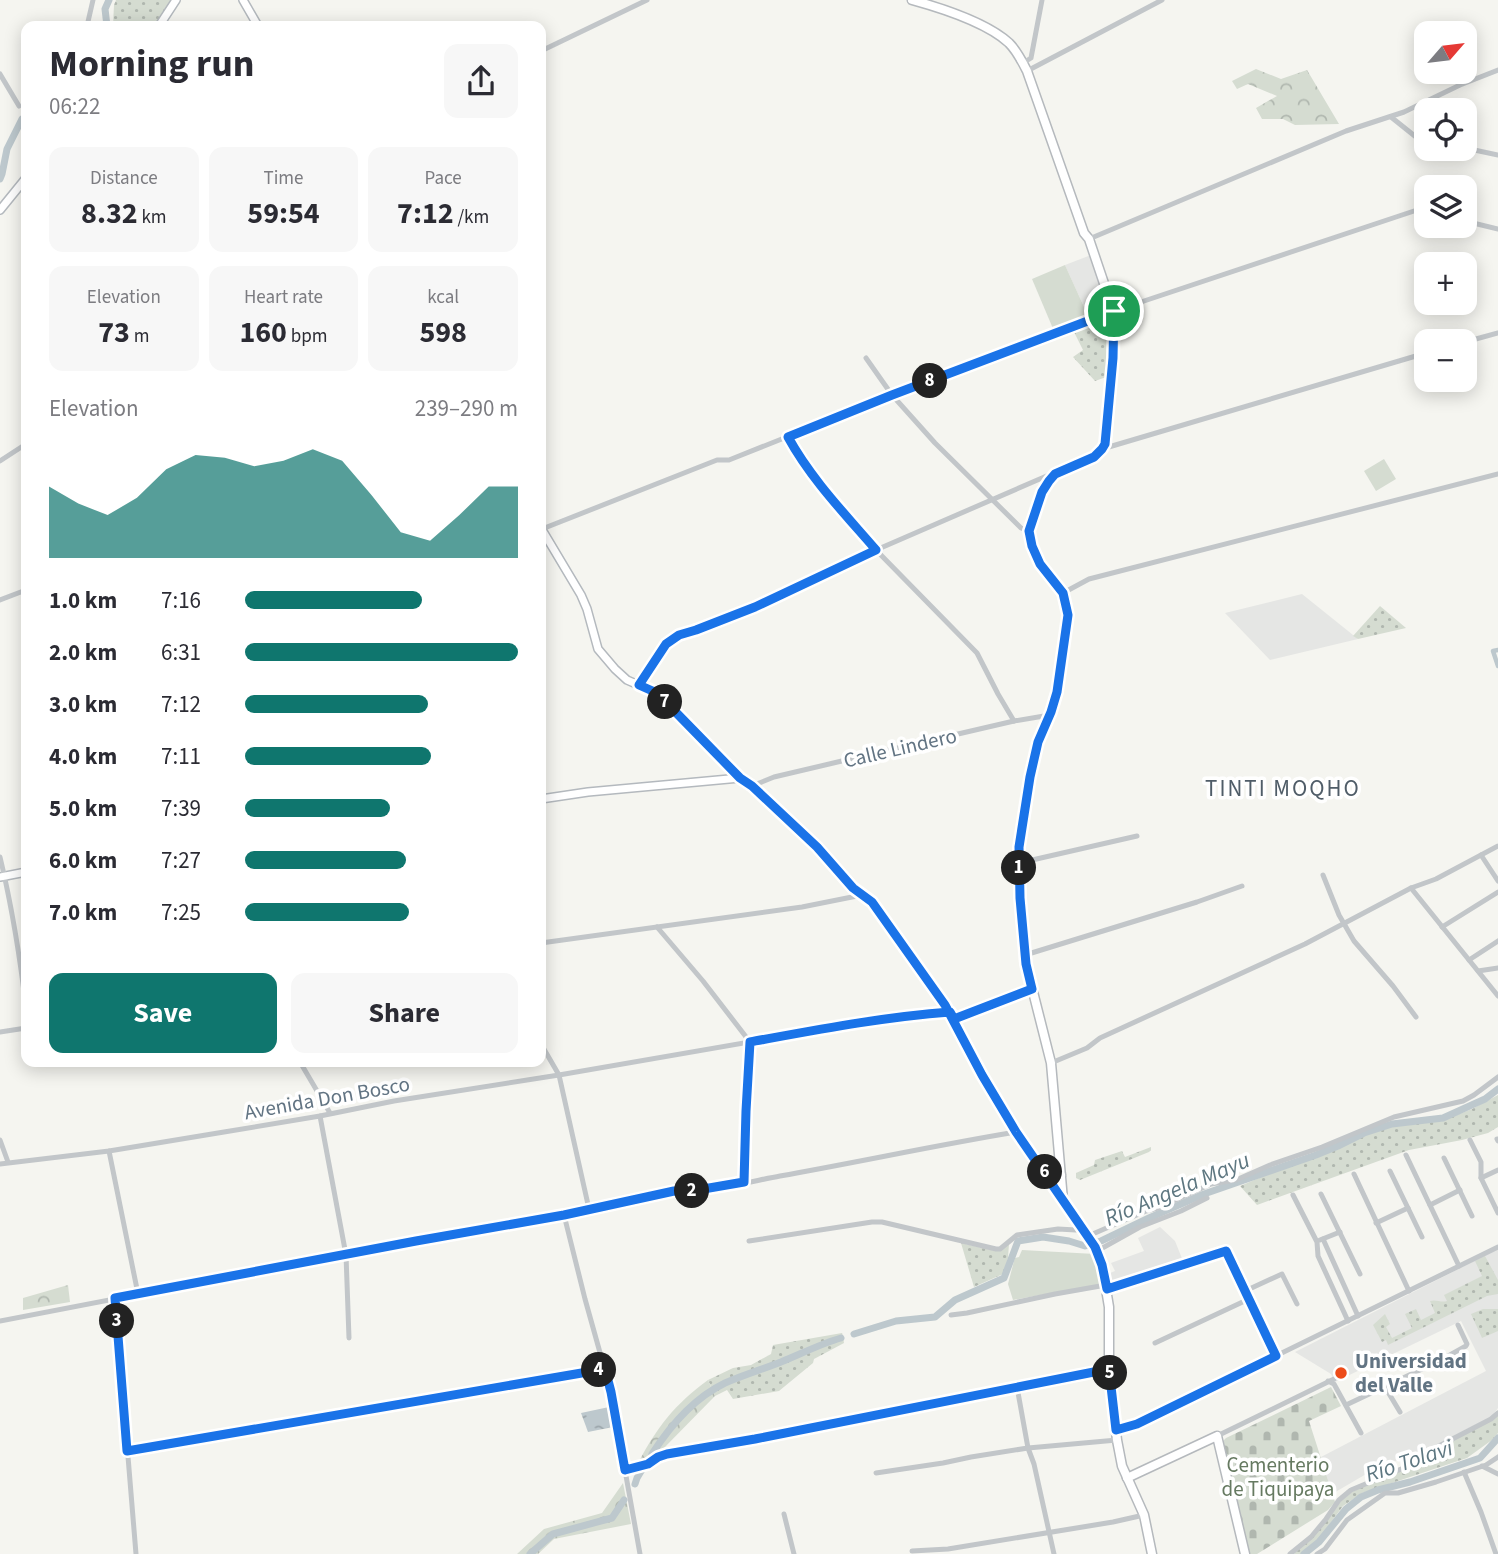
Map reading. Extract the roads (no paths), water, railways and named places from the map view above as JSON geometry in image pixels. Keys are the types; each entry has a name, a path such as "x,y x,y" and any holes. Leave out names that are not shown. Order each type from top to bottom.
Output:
{"main road":[{"path":"912,0 952,12 995,33 1010,44 1027,66"},
{"path":"929,0 953,6 1004,33 1015,43 1027,66 1074,197 1090,232 1089,239 1114,311 1106,439 1102,449 1094,457 1055,474 1042,492 1029,531 1040,564 1063,593 1068,615 1057,692 1039,737 1030,777 1019,847 1020,898 1025,955 1051,1063 1063,1200 1093,1244 1102,1265 1109,1307 1109,1369 1117,1440 1122,1466 1143,1515 1152,1554"},
{"path":"1051,1181 1061,1175"},
{"path":"1127,1478 1217,1436 1245,1554"}],"street":[{"path":"89,21 93,0"},
{"path":"162,21 176,0"},
{"path":"243,0 255,21"},
{"path":"546,49 647,0"},
{"path":"1027,66 1031,58 1042,0"},
{"path":"1027,66 1152,2 1162,0"},
{"path":"1089,239 1346,131 1404,112 1498,70"},
{"path":"0,74 19,106"},
{"path":"1391,117 1414,135"},
{"path":"1477,151 1498,155"},
{"path":"0,210 21,184"},
{"path":"546,526 717,460 729,460 1114,311 1414,211"},
{"path":"1477,223 1498,229"},
{"path":"1477,339 1498,333"},
{"path":"1102,449 1414,357"},
{"path":"866,358 892,395 935,443 1021,528 1029,531"},
{"path":"788,437 818,481 876,550 977,653 1014,721"},
{"path":"0,461 21,447"},
{"path":"639,685 666,644 679,635 755,607 876,550 1055,474"},
{"path":"1063,593 1089,579 1498,474"},
{"path":"546,536 581,595 598,649 621,676 657,693 740,778 817,847 853,888 872,902 952,1016 982,1075 1016,1132 1063,1200"},
{"path":"0,600 21,592"},
{"name":"Calle Lindero","path":"752,786 774,777 1050,715"},
{"path":"546,798 740,778"},
{"path":"1019,863 1137,836"},
{"path":"1051,1063 1294,949 1498,846"},
{"path":"1481,855 1498,881"},
{"path":"0,857 21,965"},
{"path":"2,877 21,873"},
{"path":"1324,875 1339,915 1354,941 1416,1017"},
{"path":"1025,955 1242,886"},
{"path":"1412,888 1498,996"},
{"path":"1442,927 1498,892"},
{"path":"546,942 802,907 862,895"},
{"path":"657,927 750,1042 744,1182"},
{"path":"1469,960 1498,941"},
{"path":"1478,971 1498,968"},
{"name":"Avenida Don Bosco","path":"0,1164 109,1151 848,1025 952,1016 1032,989"},
{"path":"0,1032 21,1029"},
{"path":"546,1053 559,1075 589,1209"},
{"path":"303,1067 330,1113"},
{"path":"1093,1244 1146,1211 1211,1184 1236,1181 1394,1116 1463,1101 1498,1077"},
{"path":"320,1116 346,1255 349,1338"},
{"path":"0,1321 564,1215 674,1191 686,1192 744,1182 1016,1132"},
{"path":"0,1140 8,1162"},
{"path":"1470,1140 1480,1162 1481,1178 1498,1213"},
{"path":"109,1151 138,1294"},
{"path":"1406,1155 1459,1266"},
{"path":"1444,1158 1472,1216"},
{"path":"1481,1178 1498,1170"},
{"path":"1390,1171 1422,1237"},
{"path":"1354,1174 1409,1291"},
{"path":"1430,1205 1460,1190"},
{"path":"1321,1194 1360,1274"},
{"path":"1293,1195 1358,1316"},
{"path":"1093,1244 1181,1211 1207,1198"},
{"path":"1376,1223 1408,1208"},
{"path":"564,1215 611,1392 640,1554"},
{"path":"749,1241 882,1222 996,1250 1017,1235 1059,1229 1076,1230 1082,1227"},
{"path":"1320,1241 1340,1232"},
{"path":"1320,1241 1318,1256 1348,1321"},
{"path":"1116,1430 1137,1424 1498,1247"},
{"path":"951,1315 1106,1287 1226,1251 1276,1356"},
{"path":"1245,1292 1282,1274 1297,1304"},
{"path":"115,1298 136,1554"},
{"path":"1155,1343 1249,1299"},
{"path":"1346,1405 1466,1346 1458,1325"},
{"path":"127,1451 605,1369"},
{"path":"625,1470 648,1464 667,1454 1109,1369"},
{"path":"1217,1436 1331,1379 1361,1433"},
{"path":"1017,1387 1028,1448 1054,1554"},
{"path":"1385,1387 1400,1412"},
{"path":"1290,1554 1311,1536 1339,1500 1351,1490 1406,1467 1498,1413"},
{"path":"876,1473 1028,1448 1117,1440"},
{"path":"1317,1554 1326,1552 1347,1520 1385,1493 1398,1493 1464,1472 1498,1457"},
{"path":"1482,1466 1498,1474"},
{"path":"1464,1472 1496,1554"},
{"path":"784,1514 794,1554"},
{"path":"912,1551 964,1546 1143,1515"},
{"path":"964,1546 966,1554"}],"water":[{"path":"609,1407 613,1427 588,1432 581,1413"}],"waterway":[{"path":"106,21 105,9 109,0"},
{"path":"0,179 7,149 21,121"},
{"path":"1498,650 1493,651 1498,666"},
{"name":"Río Angela Mayu","path":"854,1334 896,1321 935,1317 955,1300 1004,1278 1018,1241 1043,1237 1085,1246 1101,1241 1204,1194 1316,1155 1364,1133 1392,1124 1443,1118 1485,1099 1498,1089"},
{"name":"Río Angela Mayu","path":"652,1454 684,1414 714,1389 841,1338"},
{"name":"Río Tolavi","path":"1304,1554 1319,1542 1346,1509 1361,1497 1480,1458 1498,1438"},
{"name":"Río Angela Mayu","path":"635,1484 643,1468"},
{"name":"Río Angela Mayu","path":"530,1554 553,1534 612,1518 624,1500"}],"place":[{"name":"Universidad del Valle","path":"1341,1373"}],"district":[{"name":"TINTI MOQHO","path":"1283,788"}],"park label":[{"name":"Cementerio de Tiquipaya","path":"1278,1477"}]}
